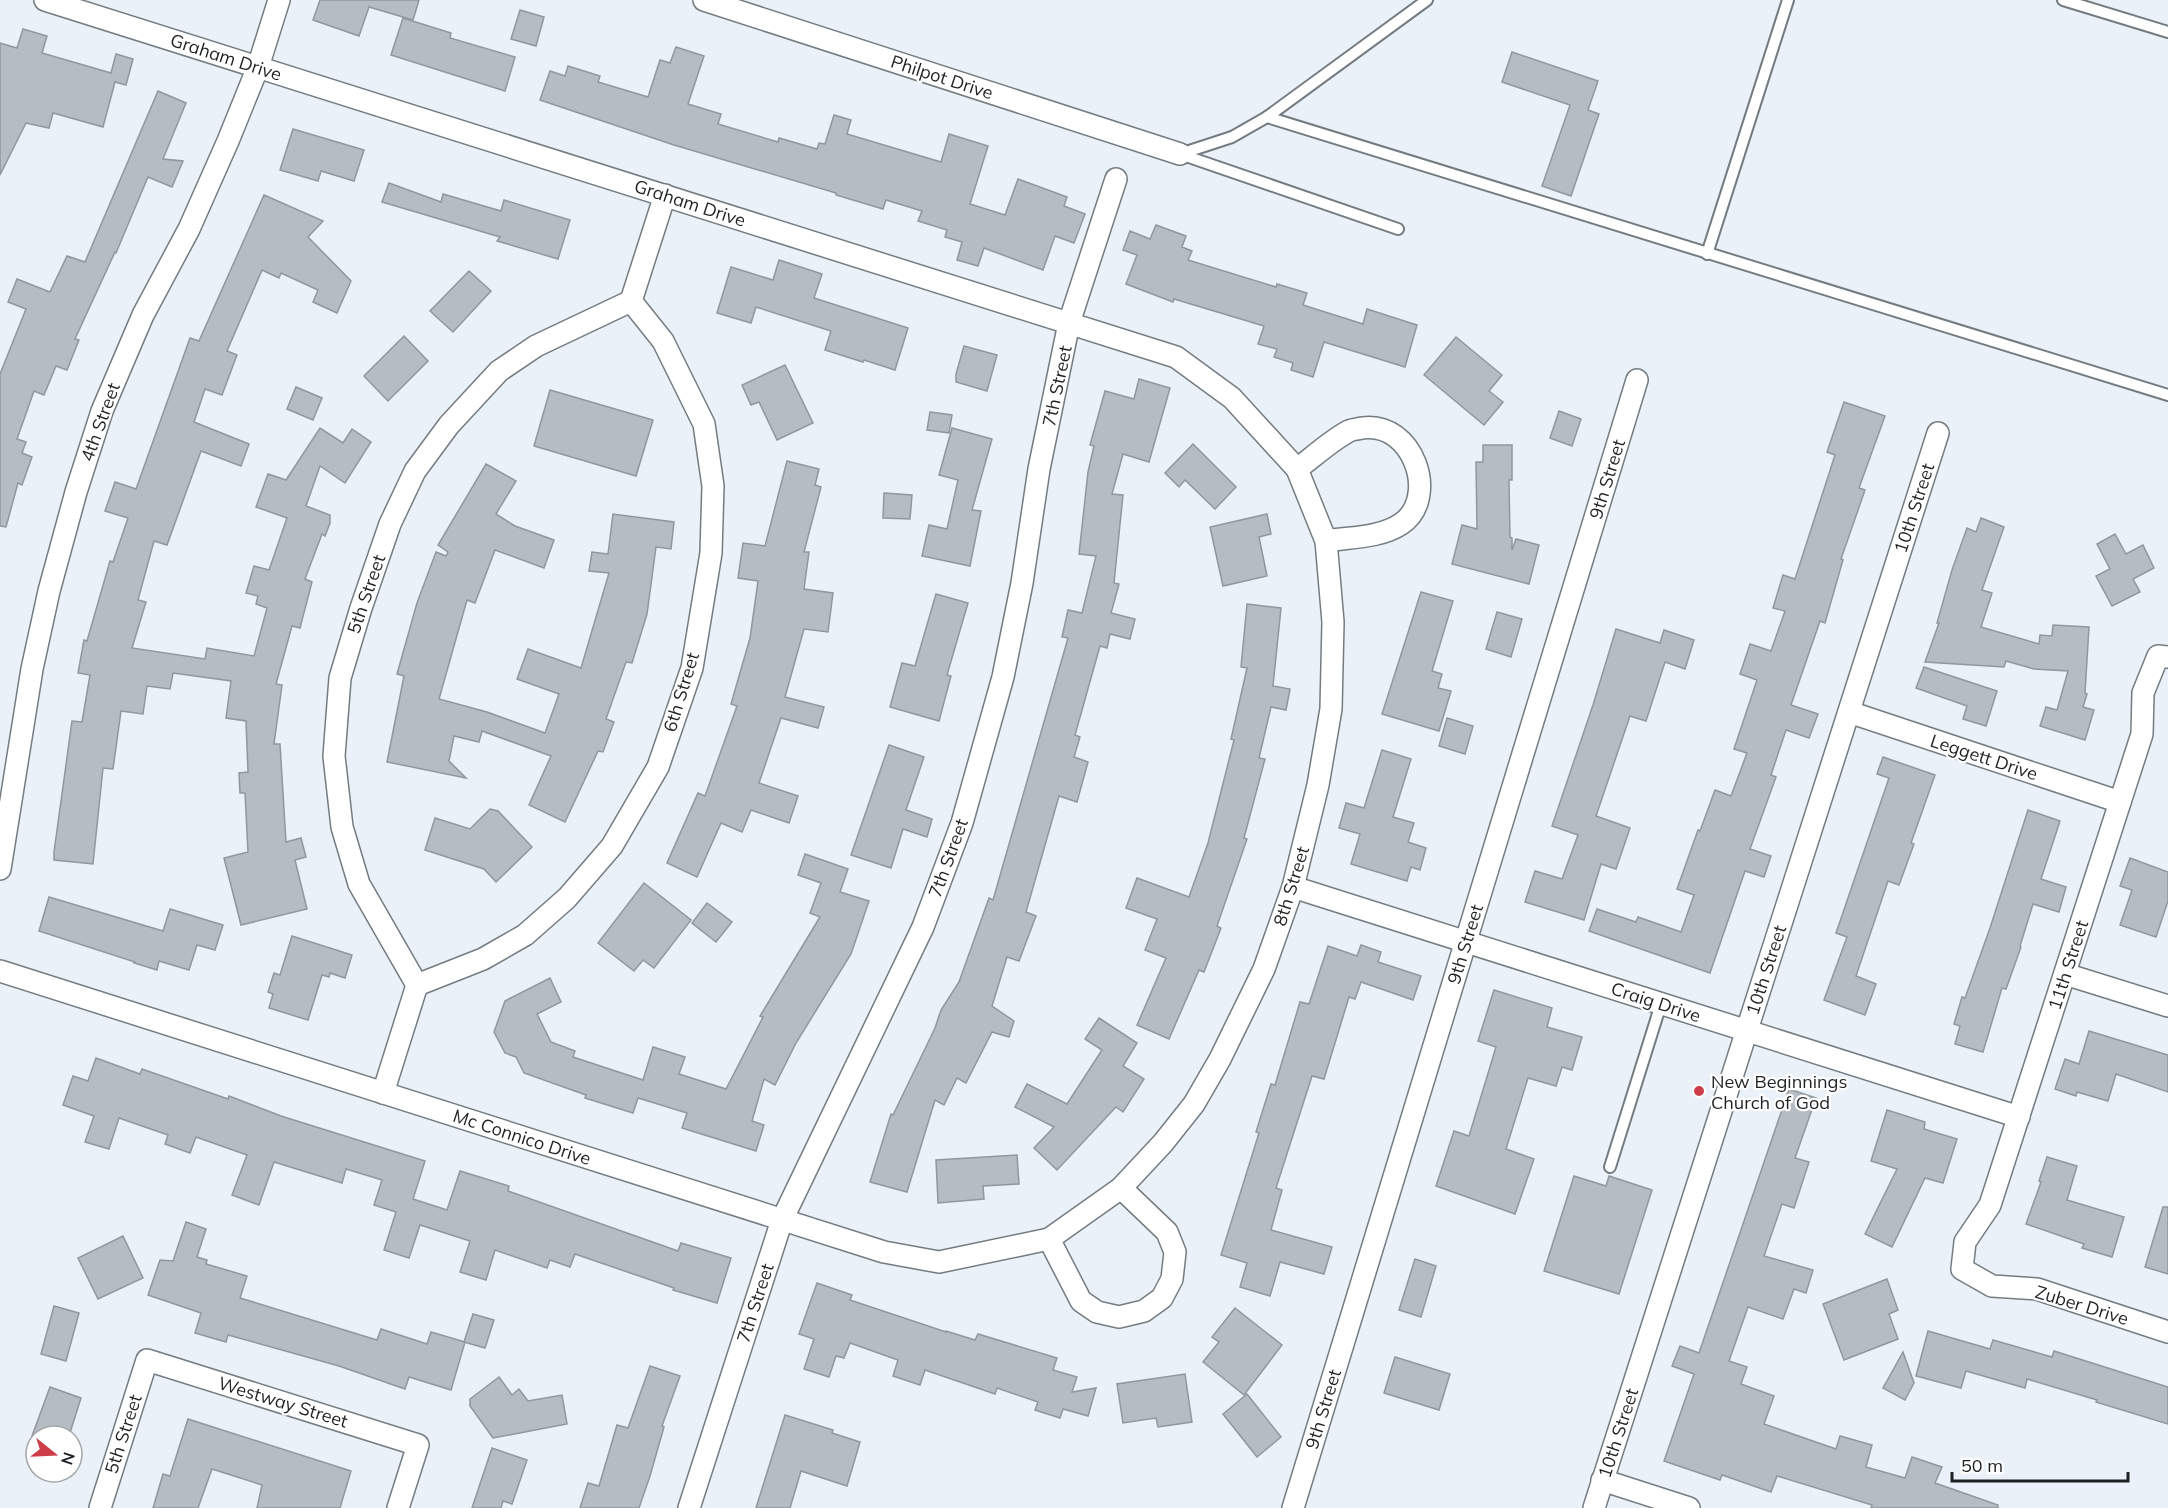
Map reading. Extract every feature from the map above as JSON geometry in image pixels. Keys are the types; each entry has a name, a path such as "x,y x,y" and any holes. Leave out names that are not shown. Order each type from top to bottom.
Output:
{"street":[{"name":"Graham Drive","path":"45,0 1176,357 1232,398 1297,469"},
{"name":"4th Street","path":"0,869 32,669 76,492 111,389 143,315 189,229 258,67 279,0"},
{"name":"Philpot Drive","path":"704,0 1180,154"},
{"name":"7th Street","path":"689,1508 782,1220 923,927 962,823 1003,677 1022,583 1039,469 1069,323 1116,179"},
{"path":"632,301 665,195"},
{"name":"5th Street","path":"417,985 359,884 342,827 334,756 340,678 361,608 390,524 415,471 449,425 499,371 517,358 536,346 632,301"},
{"name":"6th Street","path":"417,985 483,959 525,935 567,898 612,846 658,767 692,668 711,553 713,486 704,424 663,341 632,301"},
{"name":"9th Street","path":"1293,1508 1637,380"},
{"path":"1297,469 1350,430 1370,427 1391,431 1406,444 1416,463 1420,485 1415,507 1403,523 1386,532 1326,541"},
{"name":"10th Street","path":"1594,1508 1938,433"},
{"name":"8th Street","path":"1049,1239 1120,1188 1163,1143 1188,1112 1220,1059 1264,969 1293,887 1318,785 1331,709 1333,622 1326,541 1297,469"},
{"name":"11th Street","path":"1962,1269 1965,1242 1990,1205 2142,734 2143,693 2163,657"},
{"name":"Leggett Drive","path":"1849,712 2120,802"},
{"name":"Craig Drive","path":"1293,887 2019,1118"},
{"name":"Mc Connico Drive","path":"0,971 884,1252 939,1262 1049,1239"},
{"path":"2065,974 2168,1006"},
{"path":"383,1093 417,985"},
{"path":"1049,1239 1081,1301 1097,1312 1119,1317 1143,1311 1153,1305 1162,1298 1172,1279 1175,1252 1167,1232 1120,1188"},
{"name":"Zuber Drive","path":"1962,1269 1992,1286 2037,1289 2168,1332"},
{"name":"5th Street","path":"100,1508 147,1360"},
{"name":"Westway Street","path":"147,1360 418,1445 398,1508"},
{"path":"1602,1480 1689,1508"}],"lane":[{"path":"1180,154 1232,137 1268,117 1426,0"},
{"path":"1707,254 1788,0"},
{"path":"2063,0 2168,32"},
{"path":"1268,117 2168,395"},
{"path":"1180,154 1398,229"},
{"path":"1610,1167 1661,1004"}],"building":[{"path":"320,0 419,0 413,20 369,7 359,36 313,20"},
{"path":"520,10 544,17 536,46 511,39"},
{"path":"403,18 451,33 450,38 515,57 505,91 391,55"},
{"path":"23,29 47,36 42,53 111,73 116,54 133,59 126,85 115,82 103,127 53,113 49,128 26,123 0,175 0,43 17,48"},
{"path":"676,47 704,56 688,104 721,114 718,124 778,142 779,138 817,149 819,143 825,144 834,115 851,120 847,134 941,162 949,134 988,146 970,204 1005,215 1018,179 1067,197 1064,206 1085,214 1074,243 1055,236 1043,270 984,248 978,266 957,260 962,242 945,237 947,230 918,221 922,211 886,200 883,209 674,145 540,100 550,71 565,76 568,66 600,76 598,82 648,97 660,60 670,63"},
{"path":"1512,52 1598,81 1588,110 1599,114 1571,196 1542,186 1570,105 1502,82"},
{"path":"158,91 186,103 163,159 183,161 172,187 148,177 116,253 75,339 79,340 67,370 56,366 44,395 34,391 17,439 26,442 22,453 32,457 22,485 18,483 6,527 0,526 0,374 26,309 8,302 17,279 50,292 67,256 85,262"},
{"path":"293,129 364,150 354,181 321,171 318,181 280,170"},
{"path":"389,183 441,202 443,194 501,211 504,200 570,220 558,259 497,241 500,237 382,202"},
{"path":"264,195 323,221 308,237 351,281 337,313 313,302 318,290 281,273 279,278 262,270 227,351 237,355 222,395 205,389 194,422 249,444 241,466 201,451 167,545 154,541 138,600 146,602 132,648 205,659 207,648 254,656 267,608 256,604 258,596 246,593 254,566 269,570 287,518 256,507 268,474 286,480 320,428 343,443 352,429 371,442 345,483 320,466 306,506 330,515 330,523 325,536 322,534 305,579 312,582 300,628 292,626 276,684 282,685 274,744 280,744 286,842 301,838 306,857 295,860 307,909 241,925 224,858 248,852 245,793 240,793 239,773 248,772 246,721 226,718 231,681 173,673 170,689 147,686 143,714 121,711 113,769 103,768 93,864 54,860 54,852 72,721 82,722 90,675 78,673 84,640 87,641 110,561 113,562 128,518 105,511 115,482 136,489 190,338 199,341"},
{"path":"1156,225 1186,236 1182,247 1192,251 1188,260 1276,287 1277,284 1307,293 1303,305 1363,324 1367,309 1417,325 1405,367 1324,342 1313,377 1291,370 1293,363 1274,357 1277,349 1258,344 1264,326 1174,299 1173,302 1126,284 1137,255 1123,250 1130,231 1150,239"},
{"path":"779,260 822,274 814,298 908,328 895,370 825,350 831,331 756,307 751,323 717,313 731,267 773,280"},
{"path":"469,271 491,291 453,332 430,311"},
{"path":"404,336 428,361 388,401 364,376"},
{"path":"1456,337 1502,375 1489,391 1503,402 1484,425 1424,375"},
{"path":"964,346 997,355 987,391 956,382"},
{"path":"785,365 813,423 777,440 759,402 751,405 742,385"},
{"path":"1139,379 1170,388 1149,462 1123,454 1112,494 1123,495 1114,583 1119,584 1111,613 1135,619 1130,639 1110,634 1107,648 1100,646 1075,735 1080,737 1074,757 1088,762 1077,802 1059,796 1026,912 1036,916 1019,961 1007,957 992,1006 1014,1021 1009,1037 992,1032 966,1083 957,1078 944,1105 935,1100 907,1192 870,1182 891,1114 893,1115 935,1028 941,1010 959,982 989,898 993,900 1068,638 1062,637 1068,610 1082,613 1096,556 1079,554 1088,472 1094,446 1090,445 1105,391 1134,399"},
{"path":"296,387 322,398 313,420 287,409"},
{"path":"550,390 653,420 636,476 534,446"},
{"path":"1844,402 1885,416 1859,488 1865,490 1841,559 1843,560 1825,623 1820,621 1791,705 1818,714 1809,738 1786,730 1771,775 1776,777 1750,849 1771,856 1764,877 1745,871 1710,973 1589,931 1597,909 1636,922 1638,917 1681,932 1694,895 1677,889 1698,830 1700,831 1715,790 1731,796 1747,753 1734,749 1757,680 1740,674 1750,644 1771,651 1785,611 1773,608 1783,575 1795,579 1835,455 1827,452"},
{"path":"1559,411 1581,419 1572,446 1550,438"},
{"path":"930,412 952,415 949,433 927,430"},
{"path":"952,428 992,439 972,510 981,511 970,566 922,556 929,525 947,529 958,480 939,475"},
{"path":"1193,444 1236,487 1215,509 1185,480 1179,487 1165,473"},
{"path":"1483,445 1512,445 1512,480 1509,480 1512,550 1516,539 1539,545 1529,584 1452,564 1462,525 1477,529 1476,462 1483,462"},
{"path":"787,461 819,469 815,485 821,487 804,552 809,552 804,589 833,593 828,632 804,629 785,697 824,707 818,728 781,718 759,783 798,796 789,823 751,810 742,832 721,823 697,877 667,863 698,793 705,796 737,706 731,704 750,638 758,581 738,578 743,543 765,546"},
{"path":"486,464 516,481 496,514 515,526 554,540 544,568 495,550 475,603 467,600 439,699 487,712 545,733 559,694 517,679 528,649 581,668 609,573 589,571 592,552 608,554 613,514 674,522 671,549 656,547 647,614 632,663 626,662 606,719 614,722 603,752 598,751 565,822 529,805 551,756 482,731 479,742 454,736 449,761 466,778 387,762 404,676 397,674 417,603 436,552 446,556 448,552 438,545"},
{"path":"884,493 912,495 910,519 883,518"},
{"path":"1267,514 1271,534 1259,537 1267,576 1223,586 1210,527"},
{"path":"1981,518 2004,527 1982,590 1992,593 1981,627 2039,644 2040,635 2052,636 2053,625 2089,627 2085,693 2087,694 2083,707 2094,710 2085,740 2040,726 2046,707 2057,710 2068,671 2034,669 2006,661 2004,667 1925,662 1967,528 1976,532"},
{"path":"2115,534 2126,554 2143,545 2154,568 2133,579 2140,592 2112,606 2096,576 2110,569 2097,544"},
{"path":"1421,592 1453,601 1432,671 1442,674 1438,688 1451,691 1439,731 1382,714"},
{"path":"936,594 968,603 947,675 951,676 939,721 890,707 902,663 915,666"},
{"path":"1247,604 1281,608 1273,686 1290,689 1286,710 1271,707 1259,758 1265,759 1244,838 1247,839 1217,926 1221,928 1204,972 1199,970 1169,1039 1137,1025 1166,958 1145,950 1157,919 1126,908 1137,878 1189,897 1208,843 1234,740 1231,739 1247,668 1241,667"},
{"path":"1497,612 1522,619 1511,657 1486,649"},
{"path":"1616,629 1660,643 1664,630 1694,640 1685,669 1665,662 1646,721 1630,716 1596,816 1630,828 1616,869 1601,864 1584,920 1525,902 1535,871 1562,879 1578,835 1552,826"},
{"path":"1924,667 1997,691 1986,726 1963,719 1967,706 1916,688"},
{"path":"1447,718 1473,726 1465,754 1439,746"},
{"path":"889,745 924,757 906,810 932,819 927,837 903,829 891,868 851,855"},
{"path":"1382,750 1411,759 1393,817 1414,823 1408,842 1426,848 1420,870 1411,867 1407,881 1351,864 1360,834 1339,828 1346,803 1364,808"},
{"path":"1883,757 1935,775 1899,885 1888,881 1856,976 1876,984 1865,1015 1824,1000 1847,937 1836,933 1889,778 1877,774"},
{"path":"490,809 498,811 532,847 496,882 484,869 425,850 435,818 470,829"},
{"path":"2028,810 2060,821 2041,879 2066,887 2059,912 2033,904 2006,989 2002,988 1983,1052 1955,1044 1960,1026 1954,1024 1962,997 1965,998 1990,928"},
{"path":"805,854 848,869 840,892 869,901 851,954 796,1043 775,1085 764,1079 752,1121 764,1125 756,1151 682,1128 687,1113 638,1098 633,1113 585,1098 586,1095 524,1073 516,1057 505,1053 494,1032 505,1001 550,978 561,1002 537,1014 551,1042 575,1051 573,1057 643,1080 653,1047 685,1057 679,1074 726,1089 763,1017 760,1016 820,917 810,913 821,883 798,875"},
{"path":"2130,858 2168,872 2168,901 2156,937 2120,925 2132,890 2120,886"},
{"path":"644,883 691,920 654,968 643,960 634,971 598,943"},
{"path":"49,897 163,931 170,909 223,925 215,950 197,945 189,970 159,961 157,970 39,931"},
{"path":"707,903 732,922 716,942 692,923"},
{"path":"292,936 352,955 345,978 330,973 329,977 322,975 308,1020 269,1008 273,994 268,992 274,973 280,975"},
{"path":"1361,945 1381,952 1378,962 1421,976 1413,1000 1361,982 1355,999 1349,997 1324,1079 1312,1076 1276,1188 1282,1190 1271,1230 1332,1247 1324,1274 1280,1262 1270,1296 1240,1287 1247,1263 1221,1255 1259,1133 1256,1132 1271,1084 1275,1085 1300,1002 1309,1004 1328,946 1357,956"},
{"path":"1494,990 1552,1008 1547,1027 1582,1037 1572,1070 1562,1067 1556,1086 1528,1078 1506,1149 1534,1159 1515,1214 1436,1186 1454,1131 1469,1136 1496,1047 1478,1041"},
{"path":"1099,1018 1137,1043 1123,1066 1144,1079 1123,1112 1116,1107 1057,1170 1034,1148 1054,1127 1015,1107 1027,1084 1067,1104 1102,1050 1085,1039"},
{"path":"2089,1031 2168,1055 2168,1092 2116,1074 2108,1101 2077,1092 2076,1096 2055,1089 2065,1059 2079,1064"},
{"path":"96,1058 140,1074 142,1069 228,1099 229,1096 281,1116 425,1161 413,1199 447,1210 460,1171 509,1186 508,1191 678,1251 681,1243 731,1258 717,1303 673,1290 674,1288 575,1254 570,1267 550,1260 547,1268 495,1250 486,1280 460,1272 470,1241 420,1225 409,1258 384,1250 396,1212 374,1205 382,1180 346,1169 342,1183 274,1162 259,1205 232,1195 247,1155 196,1137 190,1153 165,1144 168,1135 119,1118 109,1149 85,1142 94,1116 63,1105 73,1076 88,1081"},
{"path":"1789,1089 1816,1098 1795,1158 1809,1162 1794,1208 1782,1204 1764,1256 1813,1270 1806,1293 1794,1289 1783,1319 1748,1307 1729,1361 1747,1367 1741,1384 1774,1396 1764,1424 1836,1449 1840,1436 1872,1445 1866,1467 1905,1478 1912,1457 1942,1467 1935,1483 1998,1505 1998,1508 1871,1508 1872,1505 1777,1476 1771,1492 1722,1475 1720,1480 1664,1461 1694,1374 1672,1366 1680,1346 1699,1353"},
{"path":"1887,1110 1925,1122 1924,1129 1957,1139 1943,1183 1925,1178 1892,1247 1865,1234 1897,1169 1871,1161"},
{"path":"1017,1155 1019,1184 983,1186 984,1199 938,1203 936,1160"},
{"path":"2047,1157 2077,1166 2067,1200 2124,1217 2112,1257 2082,1248 2084,1244 2026,1224"},
{"path":"1574,1176 1606,1186 1609,1176 1652,1190 1619,1294 1544,1271"},
{"path":"2163,1207 2168,1207 2168,1274 2145,1267"},
{"path":"186,1222 206,1229 197,1257 207,1260 206,1264 247,1276 240,1298 377,1340 381,1329 427,1344 431,1332 465,1342 451,1390 409,1377 405,1389 339,1366 228,1335 226,1342 195,1333 201,1313 148,1295 160,1260 173,1261"},
{"path":"123,1236 143,1278 98,1299 78,1258"},
{"path":"1415,1259 1436,1266 1421,1317 1399,1310"},
{"path":"1887,1279 1898,1310 1889,1314 1898,1339 1844,1360 1823,1304"},
{"path":"817,1283 852,1295 850,1300 946,1332 975,1340 978,1334 1057,1358 1053,1370 1077,1377 1072,1392 1096,1388 1088,1416 1063,1409 1060,1418 1035,1410 1038,1402 997,1388 995,1394 925,1370 920,1385 893,1376 898,1360 850,1343 844,1358 836,1356 829,1377 804,1369 814,1339 799,1334"},
{"path":"54,1306 79,1313 66,1361 41,1354"},
{"path":"1235,1308 1282,1345 1244,1395 1203,1362 1219,1342 1212,1337"},
{"path":"473,1314 494,1320 485,1348 464,1342"},
{"path":"1928,1331 1990,1349 1993,1340 2052,1357 2054,1351 2168,1387 2168,1424 2027,1379 2025,1388 1966,1371 1961,1388 1916,1376"},
{"path":"1903,1352 1914,1383 1905,1400 1883,1388"},
{"path":"1395,1357 1450,1374 1439,1410 1384,1393"},
{"path":"650,1366 680,1376 662,1426 664,1427 639,1508 580,1508 588,1483 599,1486 617,1425 628,1428"},
{"path":"1185,1374 1192,1422 1158,1427 1156,1418 1123,1423 1117,1384"},
{"path":"499,1377 512,1395 519,1389 528,1401 562,1395 567,1424 493,1438 470,1406 470,1399"},
{"path":"50,1387 81,1398 73,1424 36,1424"},
{"path":"1247,1394 1281,1437 1257,1457 1223,1414"},
{"path":"785,1415 833,1430 832,1433 860,1442 847,1486 801,1471 790,1508 756,1508"},
{"path":"188,1419 351,1471 340,1508 257,1508 262,1485 212,1469 198,1508 153,1508 163,1474 170,1476"},
{"path":"492,1448 527,1460 512,1504 503,1501 501,1508 472,1508"}],"place":[{"name":"New Beginnings Church of God","path":"1699,1091"}]}
